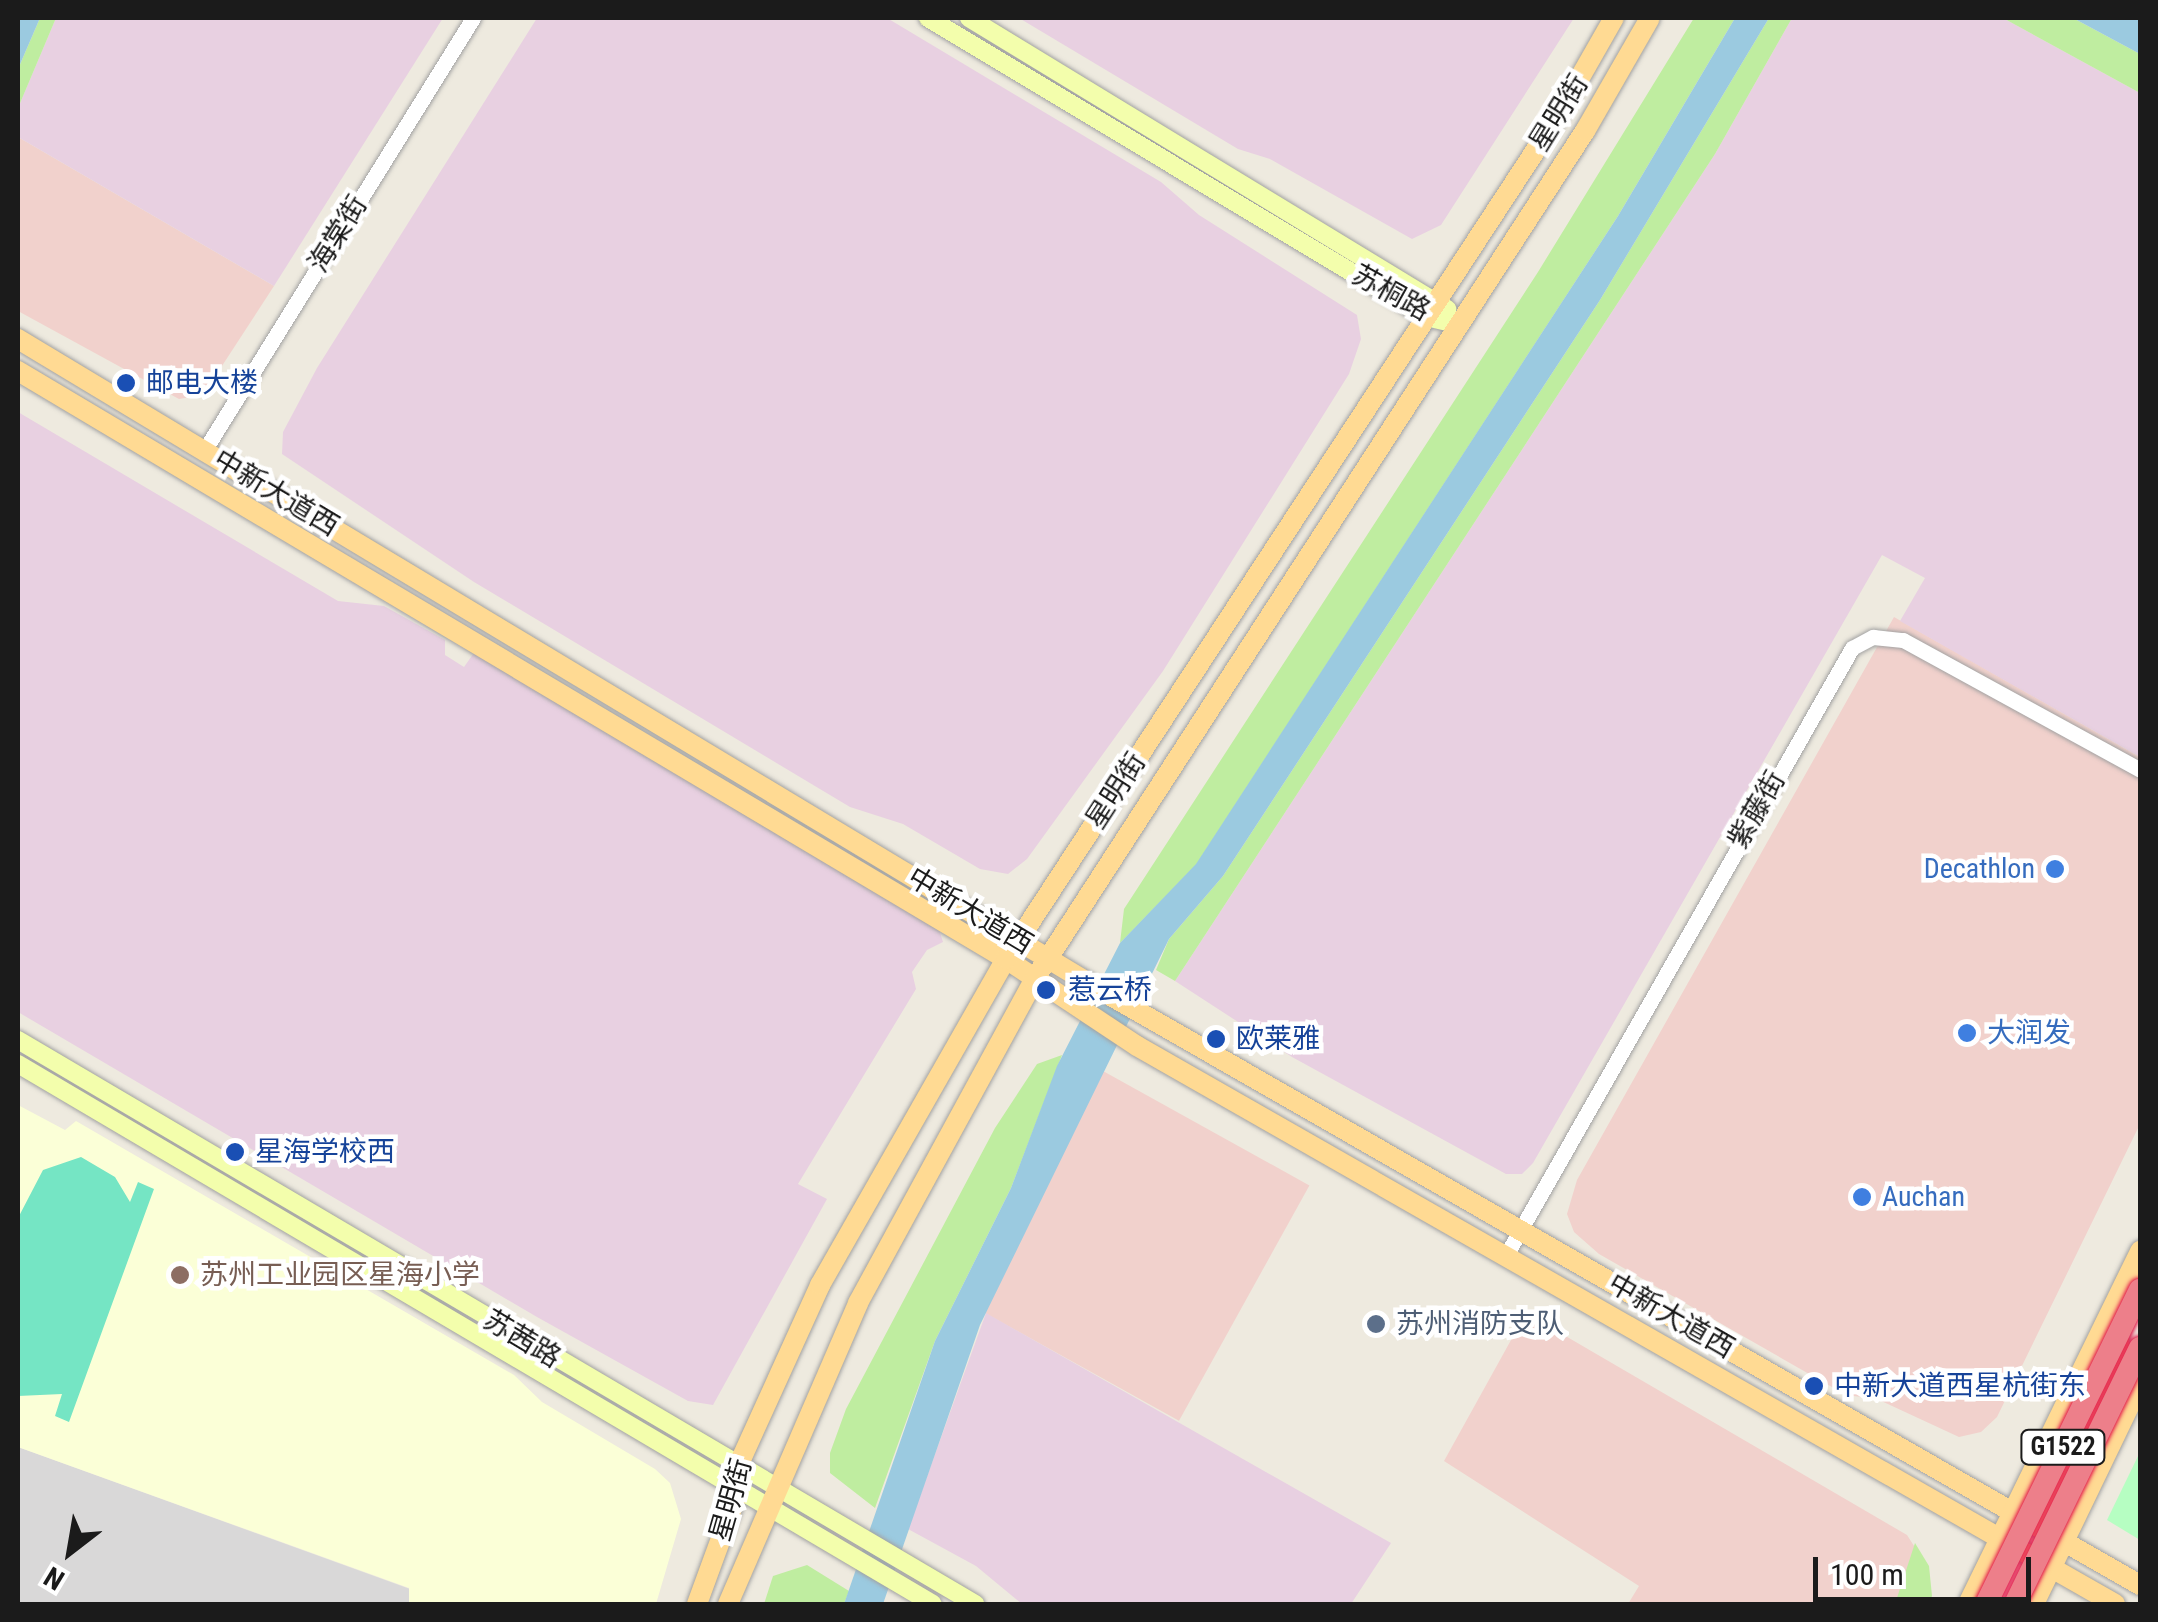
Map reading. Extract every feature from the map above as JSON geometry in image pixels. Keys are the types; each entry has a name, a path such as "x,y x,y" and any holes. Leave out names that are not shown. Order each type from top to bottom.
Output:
{"highway":[{"name":"G1522","path":"1986,1604 2140,1290"},
{"name":"G1522","path":"2015,1604 2140,1348"}],"main road":[{"name":"苏桐路","path":"928,18 1426,316 1460,325"},
{"name":"苏桐路","path":"969,18 1438,298 1460,325"},
{"name":"星明街","path":"698,1604 738,1492 738,1466 820,1284 1012,950 1558,116 1614,18"},
{"name":"星明街","path":"728,1604 774,1486 858,1303 1034,980 1460,325 1650,18"},
{"name":"中新大道西","path":"18,339 1012,950 1034,980 1078,1011 2115,1604"},
{"name":"中新大道西","path":"18,372 1012,950 1048,958 2140,1585"},
{"name":"苏茜路","path":"18,1040 975,1604"},
{"name":"苏茜路","path":"18,1064 933,1604"},
{"path":"1968,1604 2140,1251"},
{"path":"2052,1568 2040,1528 2120,1361 2115,1302"},
{"path":"2034,1604 2140,1384"},
{"path":"2002,1604 2027,1554 2013,1512"}],"street":[{"name":"海棠街","path":"204,450 473,18"},
{"name":"紫藤街","path":"1506,1257 1852,648 1874,637 1903,640 2140,770"}],"shaded area":[{"path":"56,18 443,18 274,286 18,137 18,108"},
{"path":"537,18 887,18 1161,182 1199,215 1357,315 1361,339 1349,374 1163,671 1027,859 1008,874 980,869 903,824 850,807 474,582 282,454 283,432 317,368"},
{"path":"1019,18 1574,18 1441,225 1412,239 1270,159 1238,149"},
{"path":"1792,18 2003,18 2140,93 2140,757 1900,621 1925,578 1882,555 1533,1163 1522,1174 1506,1174 1292,1057 1175,981 1715,154"},
{"path":"18,137 274,286 203,395 179,399 18,311"},
{"path":"18,412 338,601 384,606 445,640 445,655 464,667 476,650 936,920 943,942 927,950 912,972 916,989 798,1184 827,1199 713,1405 688,1401 537,1317 18,1012"},
{"path":"1894,617 2140,757 2140,1124 1997,1417 1981,1432 1959,1437 1877,1399 1846,1395 1599,1254 1574,1232 1567,1214 1577,1180"},
{"path":"1103,1071 1309,1185 1179,1421 973,1306"},
{"name":"苏州工业园区星海小学","path":"18,1105 65,1130 76,1121 514,1375 542,1402 655,1469 670,1483 681,1519 656,1604 409,1604 409,1588 18,1447"},
{"path":"986,1313 1391,1543 1351,1604 1022,1604 976,1566 908,1529"},
{"path":"1526,1313 1907,1535 1916,1549 1895,1604 1628,1604 1639,1586 1444,1461"},
{"path":"18,1447 410,1589 409,1604 18,1604"}],"green space":[{"path":"40,18 56,18 18,108 18,69"},
{"path":"1694,18 1735,18 1618,216 1196,865 1120,943 1124,909 1538,272"},
{"path":"1769,18 1792,18 1715,154 1175,981 1156,970 1169,939 1223,876 1600,300"},
{"path":"2003,18 2073,18 2140,54 2140,93"},
{"path":"1062,1055 1011,1188 935,1341 875,1508 830,1473 830,1453 846,1409 995,1128 1037,1064"},
{"path":"81,1157 115,1177 130,1202 138,1182 154,1189 69,1422 55,1416 62,1394 18,1396 18,1218 43,1170"},
{"path":"2140,1452 2140,1540 2107,1520"},
{"path":"1915,1543 1929,1566 1932,1596 1928,1604 1895,1604"},
{"path":"807,1565 849,1591 844,1604 764,1604 773,1576"}],"water":[{"path":"18,18 40,18 18,69"},
{"path":"1735,18 1769,18 1600,300 1223,876 1169,939 980,1325 883,1604 844,1604 935,1341 1011,1188 1057,1066 1120,943 1196,864 1618,216"},
{"path":"2073,18 2140,18 2140,54"}],"place":[{"name":"邮电大楼","path":"126,383"},
{"name":"Decathlon","path":"2055,869"},
{"name":"惹云桥","path":"1046,990"},
{"name":"大润发","path":"1967,1033"},
{"name":"欧莱雅","path":"1216,1039"},
{"name":"星海学校西","path":"235,1152"},
{"name":"Auchan","path":"1862,1197"},
{"name":"苏州工业园区星海小学","path":"180,1275"},
{"name":"苏州消防支队","path":"1376,1324"},
{"name":"中新大道西星杭街东","path":"1814,1386"}]}
